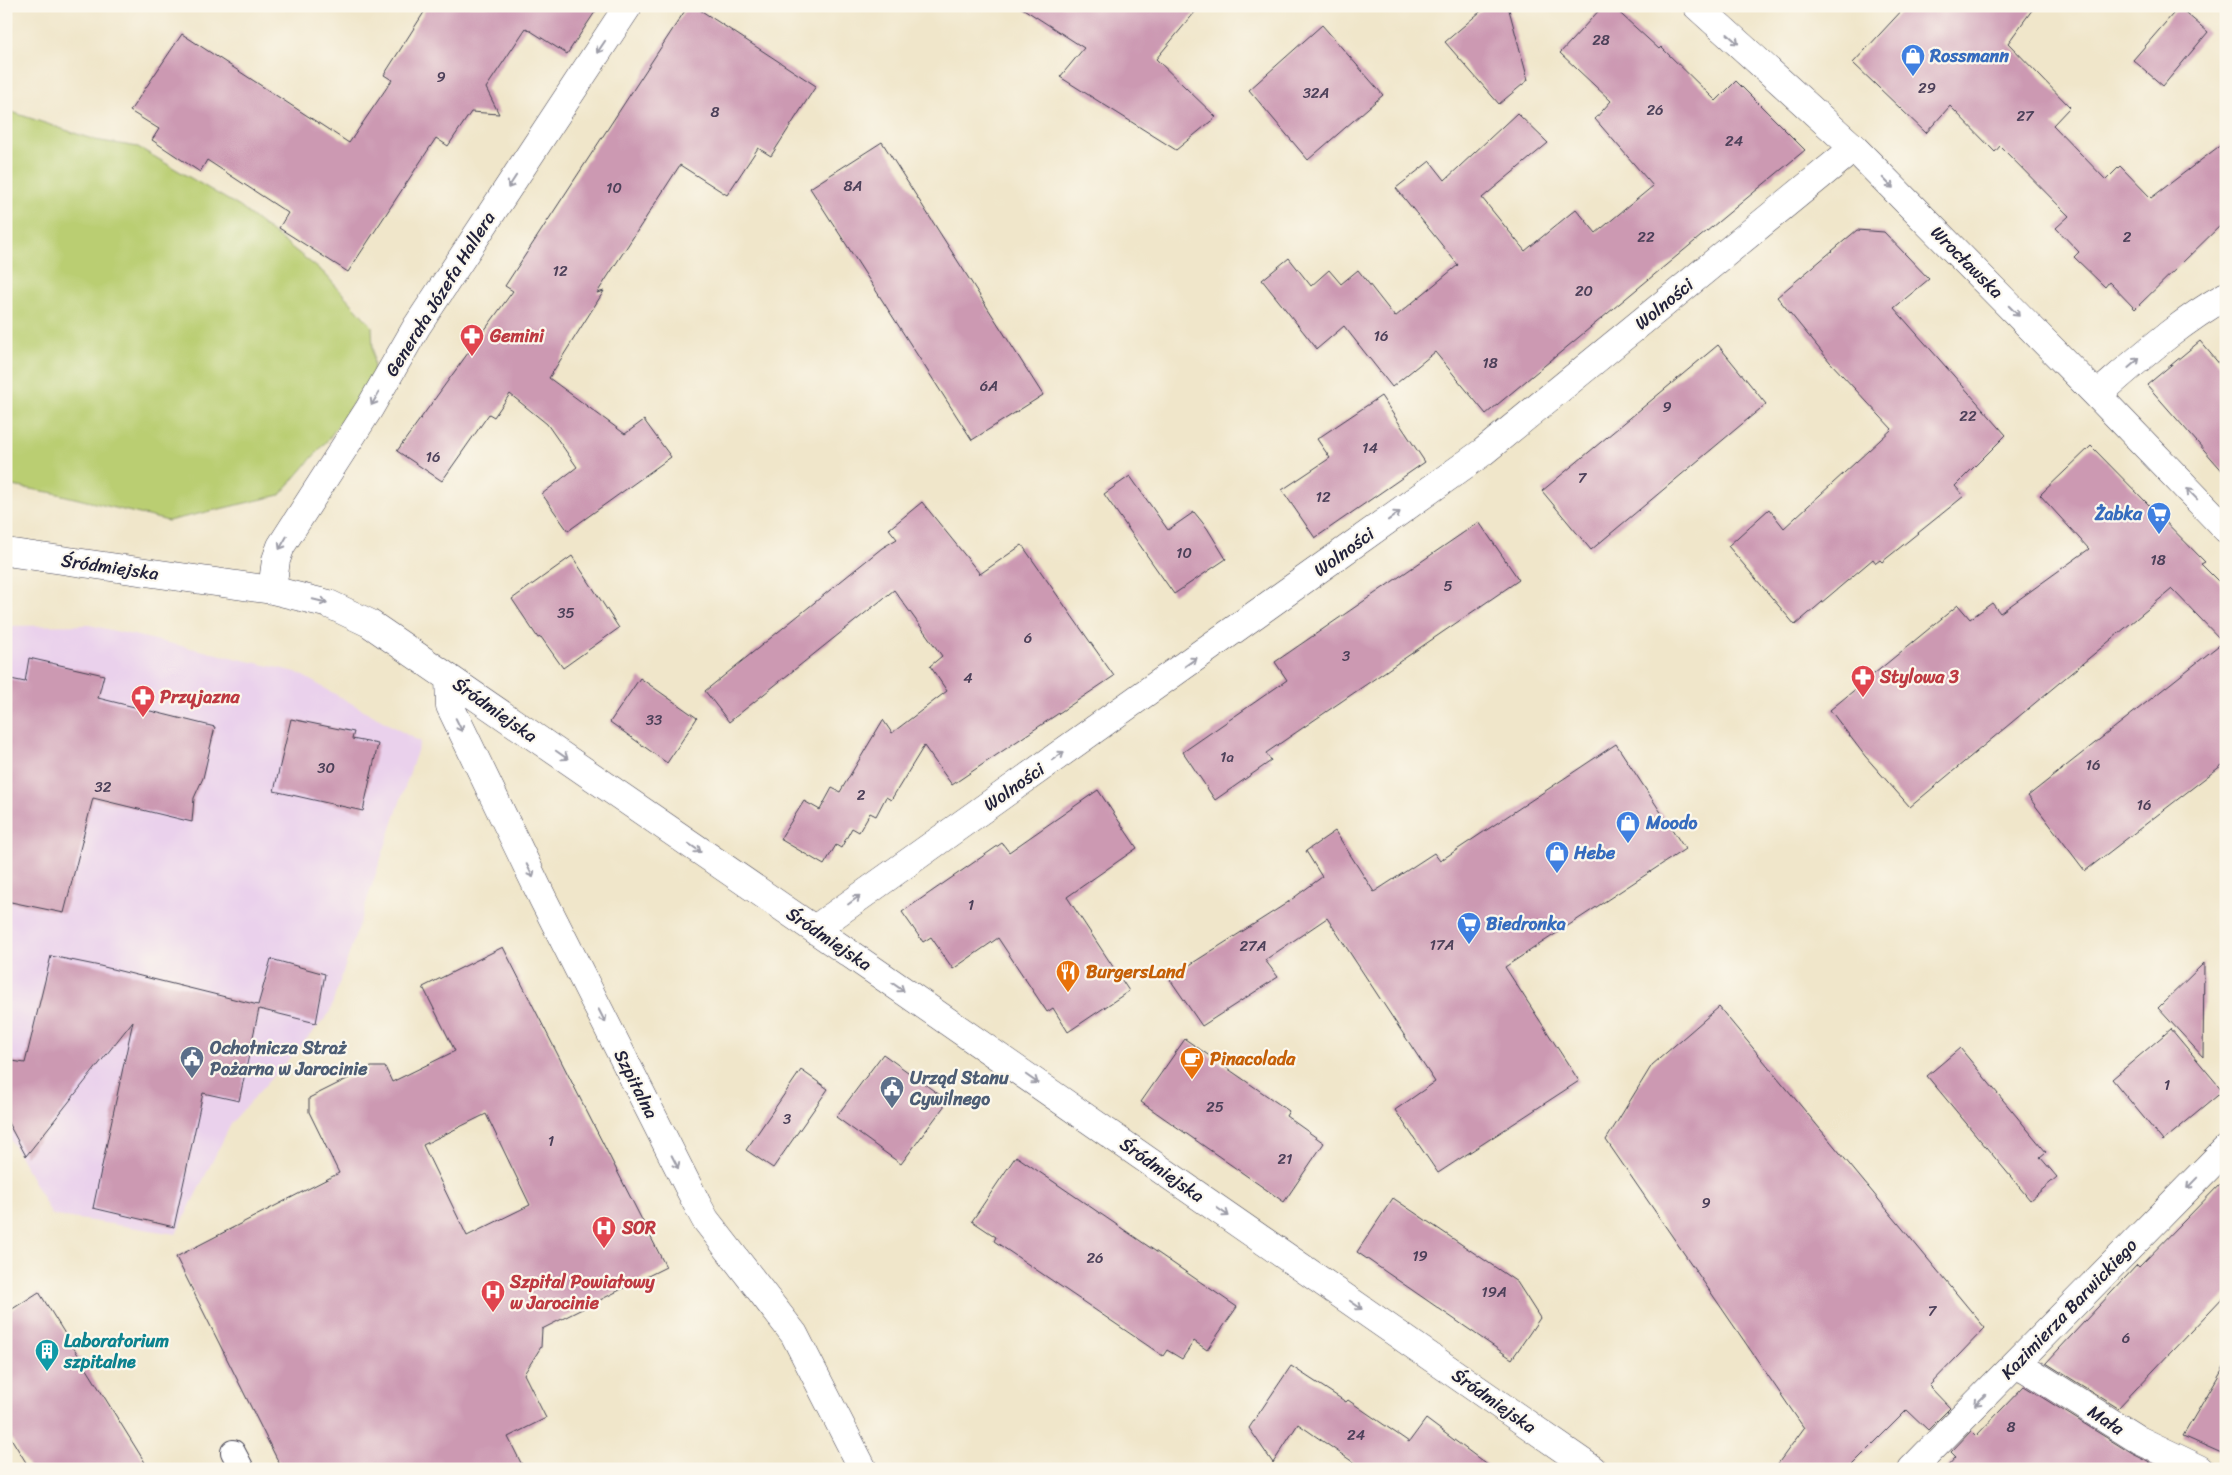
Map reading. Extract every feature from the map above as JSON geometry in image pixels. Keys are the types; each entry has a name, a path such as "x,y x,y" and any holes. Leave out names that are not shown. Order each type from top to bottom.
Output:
{"street":[{"name":"Generała Józefa Hallera","path":"272,590 276,560 281,546 364,416 417,326 628,6"},
{"name":"Wrocławska","path":"1697,6 1854,148 2098,395 2136,437 2226,529"},
{"name":"Wolności","path":"815,929 867,890 1170,677 1483,452 1854,148"},
{"path":"2098,395 2175,329 2198,312 2226,296"},
{"name":"Śródmiejska","path":"6,552 272,590 329,604 369,623 815,929 1592,1469"},
{"name":"Szpitalna","path":"449,678 450,706 543,899 698,1206 705,1219 794,1334 856,1466"},
{"name":"Kazimierza Barwickiego","path":"1912,1469 2226,1149"},
{"name":"Mała","path":"2018,1363 2139,1440 2200,1469"}],"shaded area":[{"path":"89,625 296,672 420,742 329,1014 232,1122 176,1234 52,1215 6,1132 6,626"}],"green space":[{"path":"6,110 95,140 138,147 240,207 324,273 372,326 374,373 330,437 280,495 168,521 54,493 6,485"}],"building":[{"path":"428,6 599,6 567,54 526,28 486,88 499,114 471,112 448,146 436,138 348,272 279,228 288,213 207,160 200,172 152,140 159,129 130,111 182,34 349,143 392,80 384,75"},
{"path":"688,6 694,6 816,86 771,156 758,148 727,195 680,165 597,293 604,291 549,378 625,434 644,420 671,457 568,531 542,494 577,467 547,424 510,394 494,417 489,414 442,481 397,451 513,291 505,286"},
{"path":"1019,6 1200,6 1156,59 1216,117 1176,150 1060,77 1084,48"},
{"path":"1487,6 1508,6 1528,80 1499,104 1445,42"},
{"path":"1603,6 1612,6 1659,49 1661,47 1716,101 1736,81 1805,150 1486,414 1435,352 1392,387 1344,326 1317,349 1262,280 1289,258 1311,286 1329,270 1341,284 1358,270 1395,317 1458,265 1396,188 1430,161 1445,180 1517,113 1548,143 1482,198 1525,251 1576,209 1596,233 1653,186 1595,119 1611,101 1560,53"},
{"path":"1906,6 2035,6 2008,43 2070,107 2053,125 2106,180 2120,166 2151,198 2226,141 2226,220 2135,309 2109,282 2105,287 2074,257 2079,252 2056,228 2069,216 2000,146 1995,152 1950,106 1926,133 1853,63"},
{"path":"2179,7 2208,32 2163,86 2133,60"},
{"path":"1322,25 1383,95 1308,160 1249,90"},
{"path":"882,142 1043,395 972,440 810,188"},
{"path":"1857,230 1884,232 1929,279 1894,308 2006,435 1955,486 1964,496 1882,562 1880,560 1876,563 1873,559 1795,625 1728,546 1769,509 1784,528 1892,429 1830,362 1777,297"},
{"path":"2200,341 2226,372 2226,475 2147,385"},
{"path":"1718,345 1766,404 1591,550 1542,491"},
{"path":"1381,396 1425,462 1315,538 1282,490 1330,458 1317,439"},
{"path":"2091,446 2205,562 2201,564 2226,589 2226,762 2085,871 2028,796 2223,642 2172,589 1910,807 1865,756 1830,710 1958,605 1970,619 1992,603 2000,613 2089,549 2040,495"},
{"path":"1130,476 1168,530 1194,512 1207,528 1226,559 1174,594 1104,494"},
{"path":"922,502 980,574 1022,545 1114,676 952,785 924,746 891,800 886,797 876,816 870,813 859,832 852,828 841,848 836,845 824,865 780,839 804,801 820,810 832,788 840,792 883,720 892,733 947,691 930,666 942,656 894,590 729,722 705,691 882,548 897,539 889,529"},
{"path":"1479,522 1519,580 1266,753 1271,761 1215,800 1183,752 1287,680 1275,662"},
{"path":"572,556 619,628 563,668 541,637 538,638 512,599"},
{"path":"29,658 104,675 98,698 215,727 203,778 194,798 192,822 93,798 64,913 6,901 6,678 25,682"},
{"path":"640,678 697,718 667,763 610,722"},
{"path":"291,719 354,732 352,739 378,744 363,811 274,791"},
{"path":"1616,744 1685,849 1505,967 1579,1081 1438,1173 1395,1110 1435,1082 1327,918 1265,960 1278,977 1202,1026 1169,978 1284,905 1322,877 1306,851 1335,831 1374,892 1434,853 1440,861"},
{"path":"1098,790 1137,848 1067,897 1129,991 1068,1032 1053,1008 1047,1012 998,938 953,969 931,937 923,942 902,912 1002,843 1009,852"},
{"path":"503,947 666,1267 542,1329 541,1347 524,1374 546,1418 508,1437 524,1469 282,1469 176,1257 339,1173 309,1112 309,1098 371,1067 385,1067 392,1082 455,1051 423,987","holes":["486,1114 530,1205 467,1236 423,1145"]},
{"path":"51,956 100,966 258,1005 271,959 325,974 316,1023 259,1009 239,1101 203,1093 174,1227 93,1208 133,1021 26,1156 6,1119 6,1060 25,1063"},
{"path":"2204,963 2203,1057 2158,1008"},
{"path":"1719,1007 1985,1328 1929,1386 1950,1408 1928,1430 1907,1410 1848,1469 1774,1469 1804,1428 1606,1140 1652,1065"},
{"path":"2171,1029 2223,1091 2163,1141 2112,1079"},
{"path":"1185,1039 1289,1111 1286,1116 1324,1143 1284,1202 1141,1102"},
{"path":"1960,1048 2046,1152 2040,1157 2057,1177 2030,1200 1927,1076"},
{"name":"Urząd Stanu Cywilnego","path":"883,1054 948,1101 901,1164 836,1117"},
{"path":"801,1070 828,1089 773,1168 746,1150"},
{"path":"1016,1156 1237,1307 1207,1350 1194,1341 1182,1359 1167,1350 1163,1356 994,1241 996,1237 972,1221"},
{"path":"2226,1178 2226,1294 2118,1408 2046,1363 2137,1265 2139,1267"},
{"path":"1393,1198 1517,1282 1540,1318 1512,1359 1357,1252"},
{"name":"Laboratorium szpitalne","path":"39,1292 149,1469 30,1469 6,1430 6,1313"},
{"path":"2226,1363 2226,1455 2183,1436"},
{"path":"1291,1366 1346,1402 1348,1400 1409,1442 1426,1419 1493,1469 1363,1469 1298,1424 1273,1463 1249,1428"},
{"path":"2024,1386 2131,1453 2163,1469 1945,1469 1956,1457 1951,1452 1971,1431 1976,1436"}],"place":[{"name":"Rossmann","path":"1913,77"},
{"name":"Gemini","path":"472,357"},
{"name":"Żabka","path":"2159,535"},
{"name":"Stylowa 3","path":"1863,698"},
{"name":"Przyjazna","path":"143,718"},
{"name":"Moodo","path":"1628,844"},
{"name":"Hebe","path":"1557,874"},
{"name":"Biedronka","path":"1469,945"},
{"name":"BurgersLand","path":"1068,993"},
{"name":"Ochotnicza Straż Pożarna w Jarocinie","path":"192,1079"},
{"name":"Pinacolada","path":"1192,1080"},
{"name":"Urząd Stanu Cywilnego","path":"892,1109"},
{"name":"SOR","path":"604,1249"},
{"name":"Szpital Powiatowy w Jarocinie","path":"493,1313"},
{"name":"Laboratorium szpitalne","path":"47,1372"}]}
